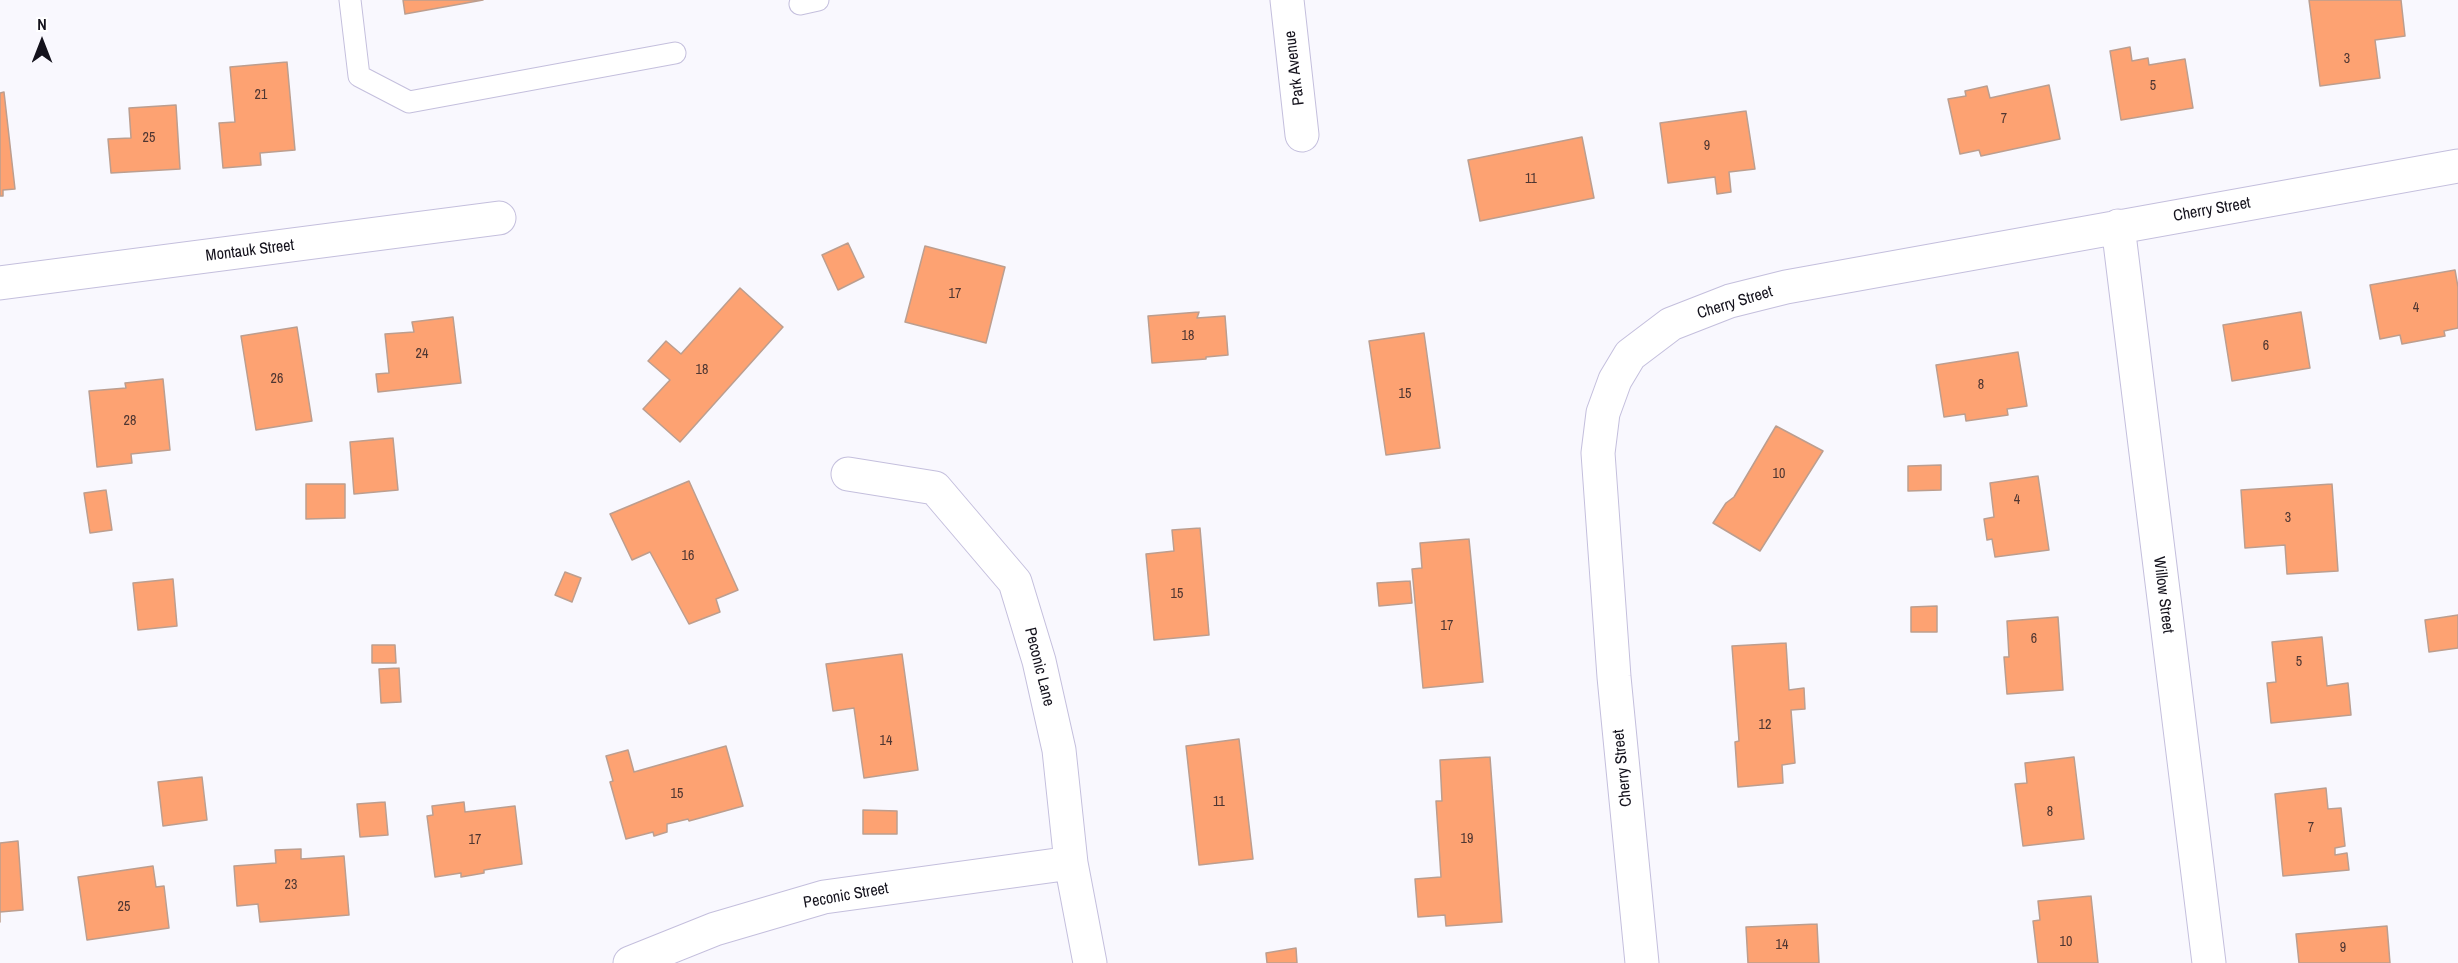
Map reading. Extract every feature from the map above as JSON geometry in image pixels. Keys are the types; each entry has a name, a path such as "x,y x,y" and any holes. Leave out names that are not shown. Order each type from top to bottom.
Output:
{"street":[{"name":"Park Avenue","path":"1287,0 1302,135"},
{"name":"Cherry Street","path":"1642,963 1614,676 1598,453 1603,413 1614,380 1630,355 1671,324 1730,301 1798,285 2458,166"},
{"name":"Montauk Street","path":"0,283 500,219"},
{"name":"Willow Street","path":"2118,226 2209,963"},
{"name":"Peconic Lane","path":"848,474 935,488 1015,582 1039,661 1059,750 1071,863 1090,963"},
{"name":"Peconic Street","path":"630,963 715,929 824,897 1071,863"}],"lane":[{"path":"350,0 359,76 409,102 675,53"}],"building":[{"path":"403,0 483,0 405,14"},
{"path":"2309,0 2401,0 2405,36 2375,40 2380,78 2320,86"},
{"path":"2130,47 2132,61 2148,58 2149,65 2185,59 2193,108 2121,120 2110,51"},
{"path":"287,62 295,150 260,153 261,165 223,168 219,123 235,122 230,67"},
{"path":"2049,85 2060,139 1981,156 1979,150 1960,154 1948,99 1966,96 1965,91 1987,86 1990,98"},
{"path":"4,92 15,189 3,190 3,196 0,196 0,93"},
{"path":"176,105 180,169 111,173 108,139 131,138 129,108"},
{"path":"1746,111 1755,169 1729,172 1731,192 1717,194 1715,177 1668,183 1660,123"},
{"path":"1582,137 1594,198 1480,221 1468,160"},
{"path":"848,243 864,277 838,290 822,255"},
{"path":"925,246 1005,267 986,343 905,322"},
{"path":"2455,270 2458,287 2458,328 2444,331 2445,336 2402,344 2400,335 2380,339 2370,285"},
{"path":"740,288 783,327 680,442 643,409 670,380 648,361 666,341 681,354"},
{"path":"1199,312 1197,318 1225,316 1228,355 1152,363 1148,316"},
{"path":"2301,312 2310,368 2232,381 2223,325"},
{"path":"453,317 461,383 378,392 376,374 389,373 385,334 414,332 412,322"},
{"path":"297,327 312,421 256,430 241,336"},
{"path":"1424,333 1440,448 1386,455 1369,341"},
{"path":"2018,352 2027,406 2007,409 2008,415 1966,421 1965,414 1944,417 1936,365"},
{"path":"163,379 170,450 131,454 132,463 97,467 89,391 126,388 125,383"},
{"path":"1776,426 1823,451 1760,551 1713,523 1726,503 1734,497"},
{"path":"393,438 398,490 354,494 350,442"},
{"path":"1941,465 1941,490 1908,491 1908,466"},
{"path":"2038,476 2049,550 1995,557 1992,539 1987,540 1984,519 1994,517 1990,483"},
{"path":"689,481 738,590 716,599 720,612 689,624 650,552 632,560 610,514"},
{"path":"306,484 345,484 345,518 306,519"},
{"path":"2332,484 2338,571 2287,574 2285,545 2245,548 2241,490"},
{"path":"106,490 112,530 90,533 84,493"},
{"path":"1200,528 1209,635 1154,640 1146,554 1174,551 1172,530"},
{"path":"1469,539 1483,682 1423,688 1412,569 1422,568 1420,543"},
{"path":"565,572 581,578 572,602 555,595"},
{"path":"173,579 177,626 138,630 133,583"},
{"path":"1410,581 1412,603 1379,606 1377,583"},
{"path":"1937,606 1937,632 1911,632 1911,607"},
{"path":"2458,615 2458,648 2429,652 2425,620"},
{"path":"2058,617 2063,690 2007,694 2004,657 2009,657 2007,621"},
{"path":"2322,637 2327,686 2348,683 2351,715 2271,723 2267,683 2276,682 2272,642"},
{"path":"1786,643 1789,690 1804,688 1805,709 1791,710 1795,763 1782,765 1783,783 1738,787 1735,742 1739,741 1732,646"},
{"path":"372,645 395,645 396,663 372,663"},
{"path":"902,654 918,770 864,778 854,708 833,711 826,664"},
{"path":"399,668 401,702 381,703 379,669"},
{"path":"1239,739 1253,859 1199,865 1186,746"},
{"path":"726,746 743,806 689,821 688,819 667,824 667,832 654,836 653,832 626,839 610,782 613,781 606,756 628,750 634,772"},
{"path":"1490,757 1502,922 1446,926 1445,915 1418,917 1415,879 1441,877 1436,801 1442,801 1440,760"},
{"path":"2074,757 2084,839 2023,846 2015,784 2027,783 2025,763"},
{"path":"202,777 207,820 163,826 158,782"},
{"path":"2326,788 2328,809 2341,808 2345,846 2335,848 2335,855 2347,853 2349,870 2283,876 2275,794"},
{"path":"385,802 388,835 360,837 357,804"},
{"path":"464,802 465,812 515,806 522,864 484,870 484,873 461,877 461,873 435,877 427,816 433,815 432,806"},
{"path":"863,810 897,811 897,834 863,834"},
{"path":"18,841 23,910 0,912 0,843"},
{"path":"301,849 301,859 344,856 349,915 260,922 258,904 237,906 234,866 276,863 275,850"},
{"path":"153,866 156,887 164,886 169,928 87,940 78,877"},
{"path":"2091,896 2098,963 2038,963 2033,921 2040,920 2038,901"},
{"path":"1817,924 1819,963 1748,963 1746,927"},
{"path":"2387,926 2390,963 2299,963 2296,934"},
{"path":"1296,948 1297,963 1267,963 1266,953"}]}
